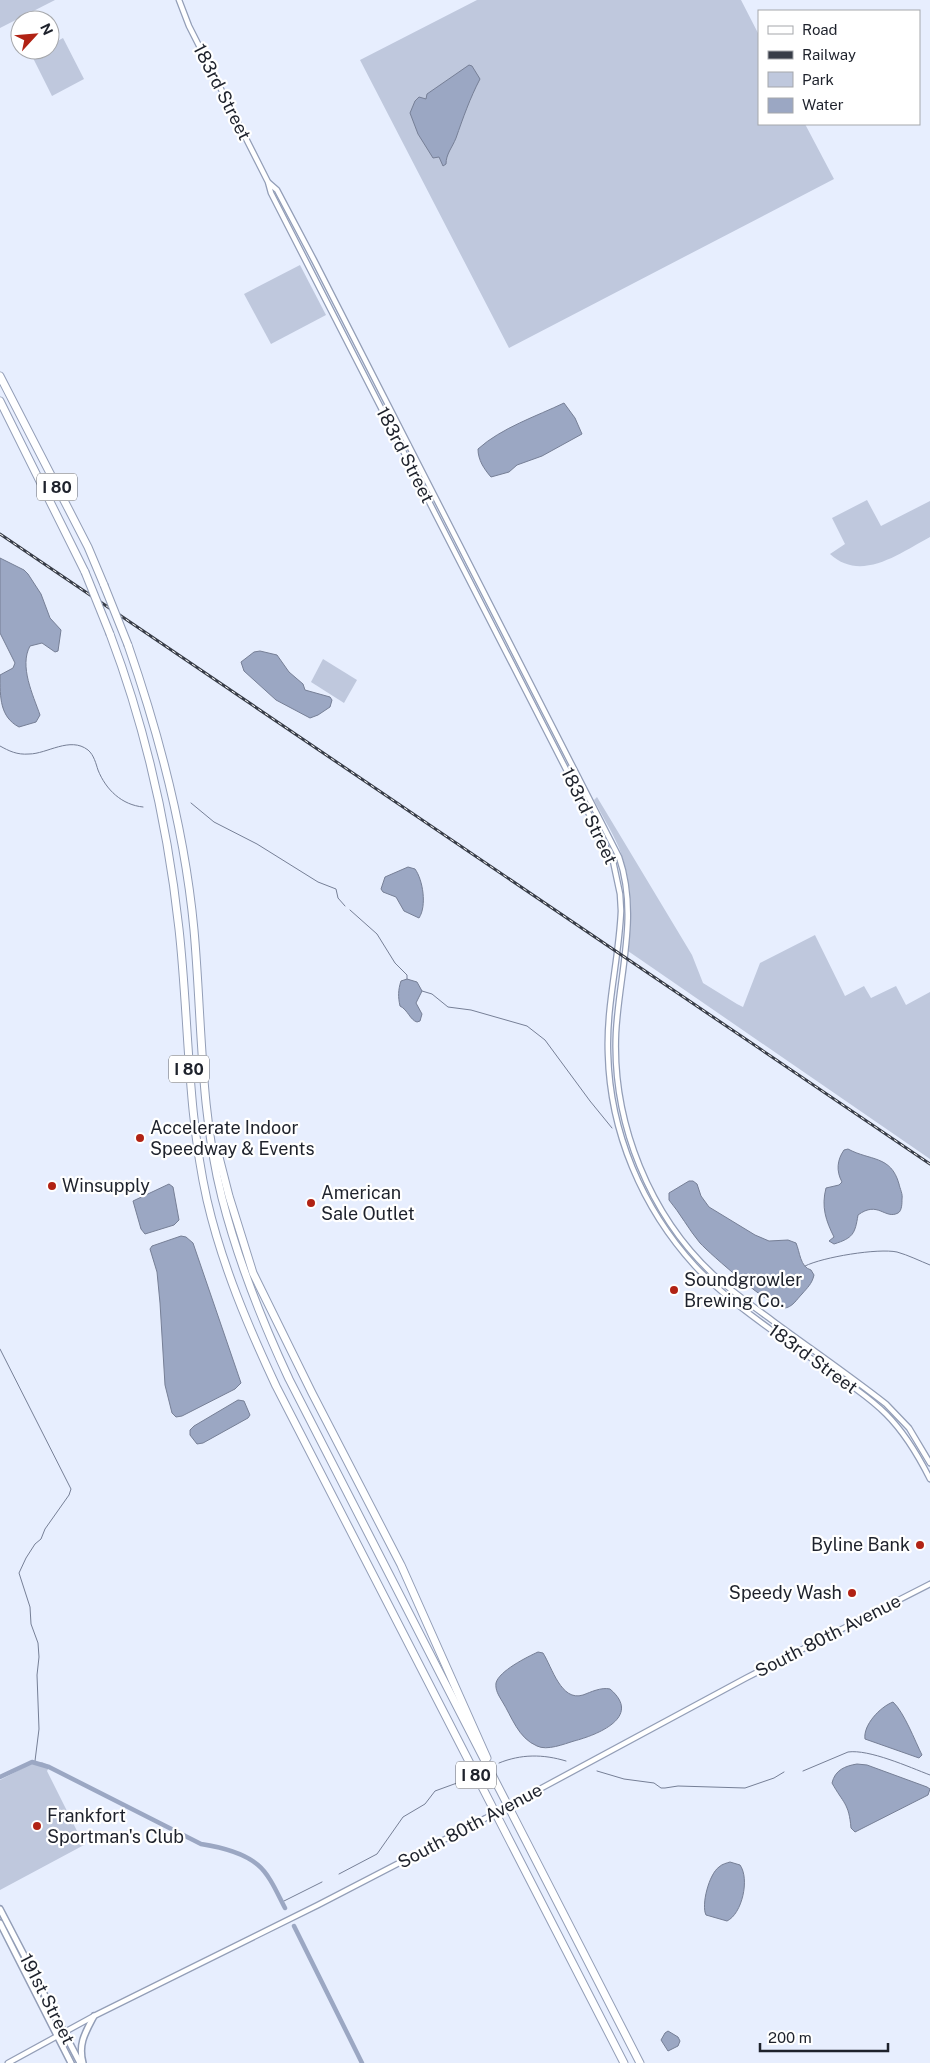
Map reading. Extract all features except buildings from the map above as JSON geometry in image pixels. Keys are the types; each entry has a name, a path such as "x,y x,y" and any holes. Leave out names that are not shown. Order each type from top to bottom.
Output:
{"highway":[{"name":"I 80","path":"0,376 88,547 128,645 157,738 184,853 194,929 212,1146 222,1198 244,1272 264,1325 289,1379 640,2063"},
{"name":"I 80","path":"0,401 85,572 110,634 139,719 154,780 169,856 179,930 190,1087 197,1148 208,1201 230,1277 250,1331 276,1386 624,2063"},
{"path":"209,1117 228,1196 254,1273 312,1393 401,1565 453,1685 482,1746 497,1786"}],"main road":[{"name":"191st Street","path":"0,1909 81,2063"},
{"name":"191st Street","path":"0,1923 71,2063"},
{"path":"81,2063 82,2038 94,2016"}],"street":[{"name":"183rd Street","path":"179,0 189,26 268,182 271,193 305,261 613,861 620,894 621,911 609,1028 610,1081 625,1147 640,1185 666,1229 696,1267 738,1305 885,1413 905,1436 930,1479"},
{"name":"183rd Street","path":"268,182 277,190 311,254 619,857 626,879 628,928 616,1033 617,1073 622,1106 631,1143 654,1195 673,1227 716,1277 886,1404 908,1428 930,1463"},
{"name":"South 80th Avenue","path":"8,2063 94,2016 318,1905 484,1819 746,1678 930,1584"}],"green space":[{"path":"0,0 55,0 35,10 10,10 10,23 0,28"},
{"path":"477,0 741,0 758,33 758,125 806,125 834,179 509,348 360,60"},
{"path":"63,38 84,79 52,96 34,60 60,60 60,40"},
{"path":"300,265 326,315 271,344 244,294"},
{"path":"867,500 881,526 930,501 930,537 893,557 867,566 854,566 842,562 830,554 845,544 832,518"},
{"path":"323,659 357,680 344,703 311,682"},
{"path":"597,797 692,955 703,983 737,1004 743,1007 760,963 815,935 845,996 864,986 871,998 896,986 906,1005 930,992 930,1159 628,951 631,912 627,873 616,842 594,800"},
{"name":"Frankfort Sportman's Club","path":"42,1762 50,1766 47,1771 84,1845 0,1890 0,1780 33,1763"}],"water":[{"path":"469,65 472,66 480,79 448,154 446,164 443,166 439,157 433,158 418,134 410,113 415,101 419,97 426,99 427,94"},
{"path":"564,403 575,418 582,434 542,456 517,465 509,472 491,477 482,464 478,449 508,429"},
{"path":"0,558 28,574 41,594 50,618 61,630 58,651 55,652 42,643 30,646 27,654 26,671 40,715 36,722 19,727 8,718 2,706 0,691 0,675 13,668 15,663 0,633"},
{"path":"260,651 277,655 289,672 303,684 305,690 330,697 332,700 330,707 310,718 276,700 244,671 241,662 254,652"},
{"path":"408,867 415,869 422,886 423,907 419,918 404,911 396,897 383,892 381,889 385,877"},
{"path":"407,979 417,982 422,991 416,1003 422,1014 420,1021 417,1022 400,1006 400,984 401,981"},
{"path":"848,1149 879,1160 891,1168 901,1192 902,1207 898,1213 893,1214 871,1209 865,1211 858,1215 856,1227 852,1234 845,1240 834,1244 829,1241 834,1237 825,1214 824,1201 826,1188 839,1185 842,1182 838,1170 839,1162 844,1150"},
{"path":"689,1181 697,1184 701,1196 709,1207 755,1235 769,1241 788,1240 796,1243 802,1263 814,1275 809,1286 792,1305 784,1308 768,1300 728,1269 700,1243 669,1200 669,1193"},
{"path":"169,1184 173,1187 179,1220 174,1225 145,1234 141,1229 133,1201"},
{"path":"181,1236 186,1237 193,1243 241,1383 235,1389 182,1416 176,1417 172,1413 165,1385 157,1272 150,1249 152,1246"},
{"path":"238,1400 244,1401 250,1415 248,1418 203,1443 197,1444 190,1435 190,1430"},
{"path":"538,1652 543,1653 558,1682 569,1693 575,1696 600,1689 610,1689 619,1699 622,1708 619,1716 613,1723 584,1738 546,1748 537,1746 525,1738 516,1726 498,1693 496,1683 498,1678 508,1669"},
{"path":"893,1702 913,1735 922,1755 919,1758 865,1739 867,1728 873,1717"},
{"path":"857,1764 867,1765 927,1787 930,1789 928,1795 855,1832 851,1828 847,1808 832,1783 835,1775 841,1769"},
{"path":"730,1862 740,1865 743,1871 744,1887 743,1896 737,1911 727,1921 706,1915 705,1897 715,1871 720,1866"},
{"path":"668,2031 678,2037 680,2041 678,2046 668,2051 661,2040"}],"waterway":[{"path":"0,746 21,754 36,753 66,745 81,746 92,754 101,777 110,790 122,800 135,806 143,807"},
{"path":"191,803 214,822 257,844 318,882 336,889 338,898 345,906"},
{"path":"350,910 377,934 395,963 407,975 407,979"},
{"path":"422,991 432,994 448,1007 471,1010 527,1026 545,1040 612,1128"},
{"path":"805,1266 837,1257 877,1251 901,1253 930,1265"},
{"path":"0,1349 71,1489 69,1495 45,1529 41,1539 35,1544 26,1558 19,1573 30,1607 31,1624 38,1643 39,1729 35,1761"},
{"path":"803,1771 848,1752 857,1752 889,1759 930,1775"},
{"path":"499,1763 532,1756 566,1761"},
{"path":"0,1777 32,1762 49,1767 201,1844 238,1853 252,1860 266,1874 285,1908"},
{"path":"597,1771 624,1779 654,1783 661,1788 678,1786 745,1788 774,1778 784,1772"},
{"path":"339,1874 377,1854 403,1817 425,1804 435,1791 468,1779"},
{"path":"282,1902 322,1882"},
{"path":"294,1926 362,2063"}],"railway":[{"path":"0,534 930,1164"}],"place":[{"name":"Accelerate Indoor Speedway & Events","path":"140,1138"},
{"name":"Winsupply","path":"52,1186"},
{"name":"American Sale Outlet","path":"311,1203"},
{"name":"Soundgrowler Brewing Co.","path":"674,1290"},
{"name":"Byline Bank","path":"920,1545"},
{"name":"Speedy Wash","path":"852,1593"},
{"name":"Frankfort Sportman's Club","path":"37,1826"}]}
